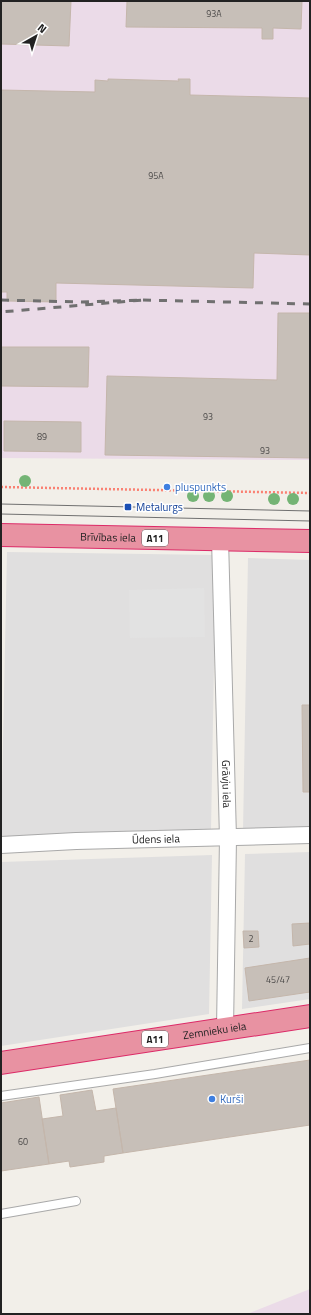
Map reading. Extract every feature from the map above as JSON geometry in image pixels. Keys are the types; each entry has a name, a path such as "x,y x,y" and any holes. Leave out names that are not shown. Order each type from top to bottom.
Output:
{"highway":[{"name":"Brīvības iela","path":"1,535 310,541"},
{"name":"Zemnieku iela","path":"1,1063 310,1016"}],"street":[{"name":"Grāvju iela","path":"220,539 228,838 225,1029"},
{"name":"Ūdens iela","path":"1,845 76,841 310,835"}],"lane":[{"path":"1,1096 155,1074 310,1048"},
{"path":"1,1214 76,1201"}],"path":[{"path":"1,487 310,492"}],"shaded area":[{"path":"1,1 310,1 310,460 1,458"},
{"path":"7,552 216,555 211,830 1,837"},
{"path":"248,558 310,560 310,829 243,831"},
{"path":"204,588 205,637 130,638 129,590"},
{"path":"310,852 310,999 242,1009 245,854"},
{"path":"212,855 209,1014 1,1046 1,862"},
{"path":"310,1289 310,1314 247,1314"}],"building":[{"path":"1,1 71,1 69,46 1,44"},
{"path":"127,1 302,1 301,29 273,28 273,39 262,39 262,28 126,27"},
{"path":"108,79 179,81 178,79 190,79 190,95 310,98 310,255 254,253 253,288 56,283 56,302 7,301 7,292 1,292 1,90 95,92 95,80 108,81"},
{"path":"278,313 310,313 310,458 105,455 107,376 277,380"},
{"path":"1,347 89,347 88,387 1,386"},
{"path":"4,421 81,422 81,452 4,451"},
{"path":"302,705 310,705 310,792 303,792"},
{"path":"310,923 310,944 293,946 292,924"},
{"path":"243,931 258,931 259,947 244,948"},
{"path":"310,958 310,992 249,1001 245,968"},
{"name":"Kurši","path":"310,1060 310,1125 123,1153 113,1089"},
{"path":"92,1090 96,1111 116,1108 123,1153 104,1156 104,1162 70,1167 69,1161 49,1164 42,1119 63,1116 60,1095"},
{"path":"39,1097 49,1164 1,1171 1,1103"}],"tram line":[{"path":"1,504 310,511"},
{"path":"1,514 310,521"}],"railway":[{"path":"1,300 81,302 143,300 1,312"},
{"path":"143,300 310,304"}],"place":[{"name":"pluspunkts","path":"167,487"},
{"name":"Metalurgs","path":"128,507"},
{"name":"Kurši","path":"212,1099"}]}
